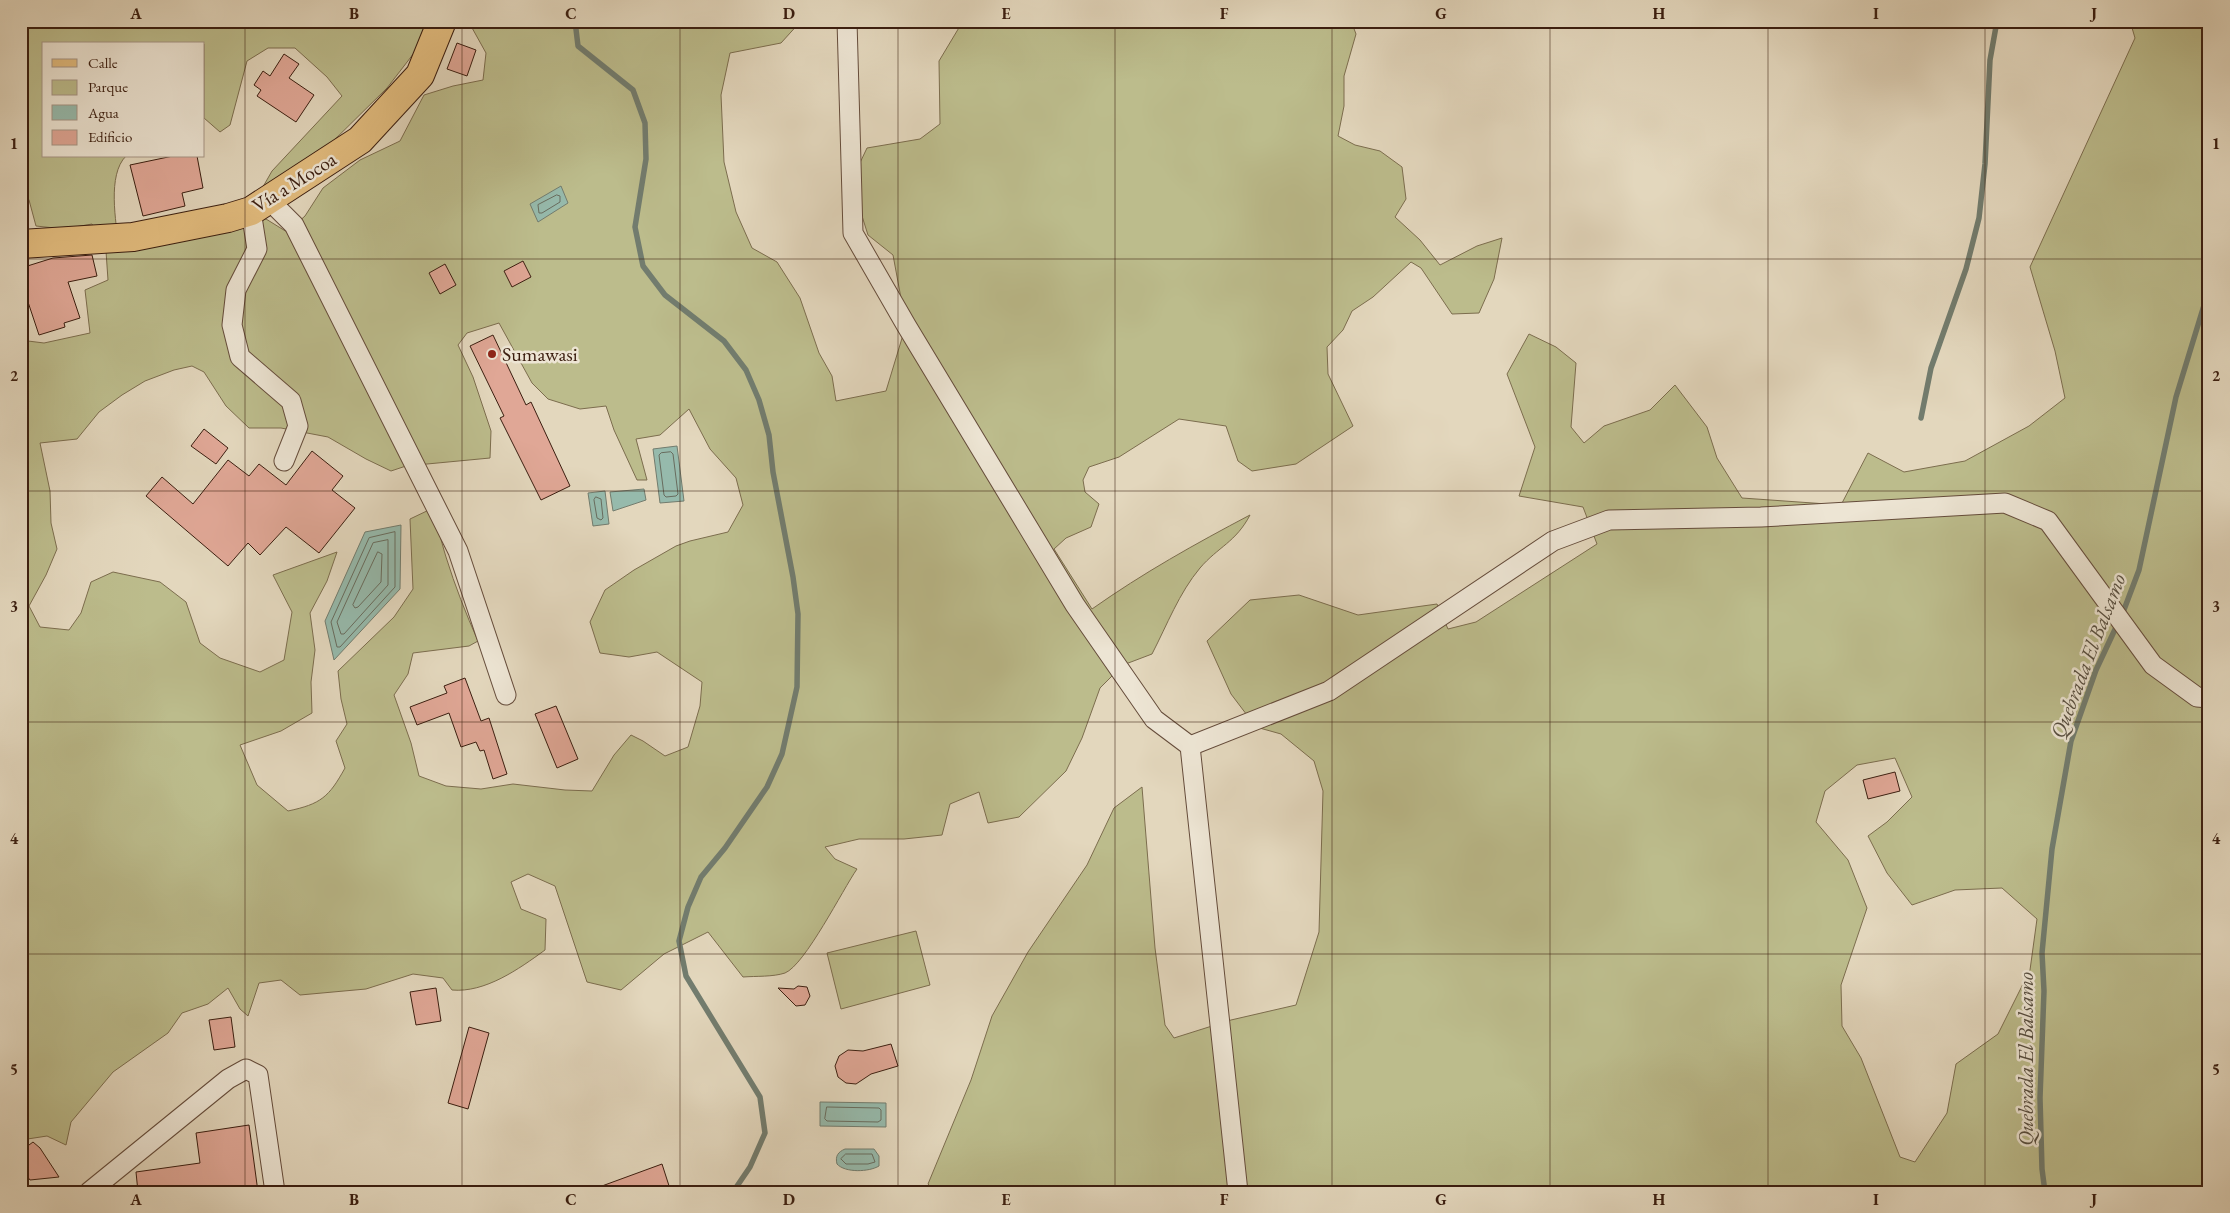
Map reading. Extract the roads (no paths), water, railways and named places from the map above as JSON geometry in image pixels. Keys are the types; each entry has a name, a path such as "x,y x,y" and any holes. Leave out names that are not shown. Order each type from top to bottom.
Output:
{"main road":[{"name":"Vía a Mocoa","path":"21,244 133,236 228,218 260,206 360,140 420,75 442,21"}],"street":[{"path":"848,21 853,232 906,325 1075,605 1154,719 1190,746 1238,1192"},
{"path":"284,461 298,426 291,401 240,357 232,325 236,290 258,249 260,206 294,225 458,551 506,695"},
{"path":"1190,746 1329,691 1553,541 1609,520 1761,517 2005,503 2048,521 2153,665 2198,697 2209,698"},
{"path":"89,1192 228,1079 246,1069 258,1075 276,1192"}],"water":[{"path":"561,186 568,203 538,222 530,204"},
{"path":"677,446 684,501 660,503 653,449"},
{"path":"644,489 646,500 613,511 610,492"},
{"path":"605,491 609,524 593,526 588,493"},
{"path":"401,525 400,589 334,660 325,621 365,532"},
{"path":"820,1102 886,1103 886,1127 820,1126"},
{"path":"845,1149 874,1149 879,1156 879,1166 857,1171 841,1167 836,1161 839,1153"}],"waterway":[{"path":"575,21 578,46 633,90 645,123 646,159 635,227 643,266 665,295 724,341 746,370 759,400 769,435 773,472 798,614 797,687 782,754 767,787 725,848 701,877 688,907 679,941 686,976 760,1097 765,1133 750,1167 733,1192"},
{"path":"1921,418 1931,368 1966,269 1979,218 1985,164 1990,60 1997,21"},
{"name":"Quebrada El Balsamo","path":"2122,615 2139,570 2176,397 2209,289"},
{"name":"Quebrada El Balsamo","path":"2045,1192 2042,1169 2040,1098 2044,991 2042,953 2052,849 2071,741 2096,670 2118,623"}],"place":[{"name":"Sumawasi","path":"492,354"}]}
